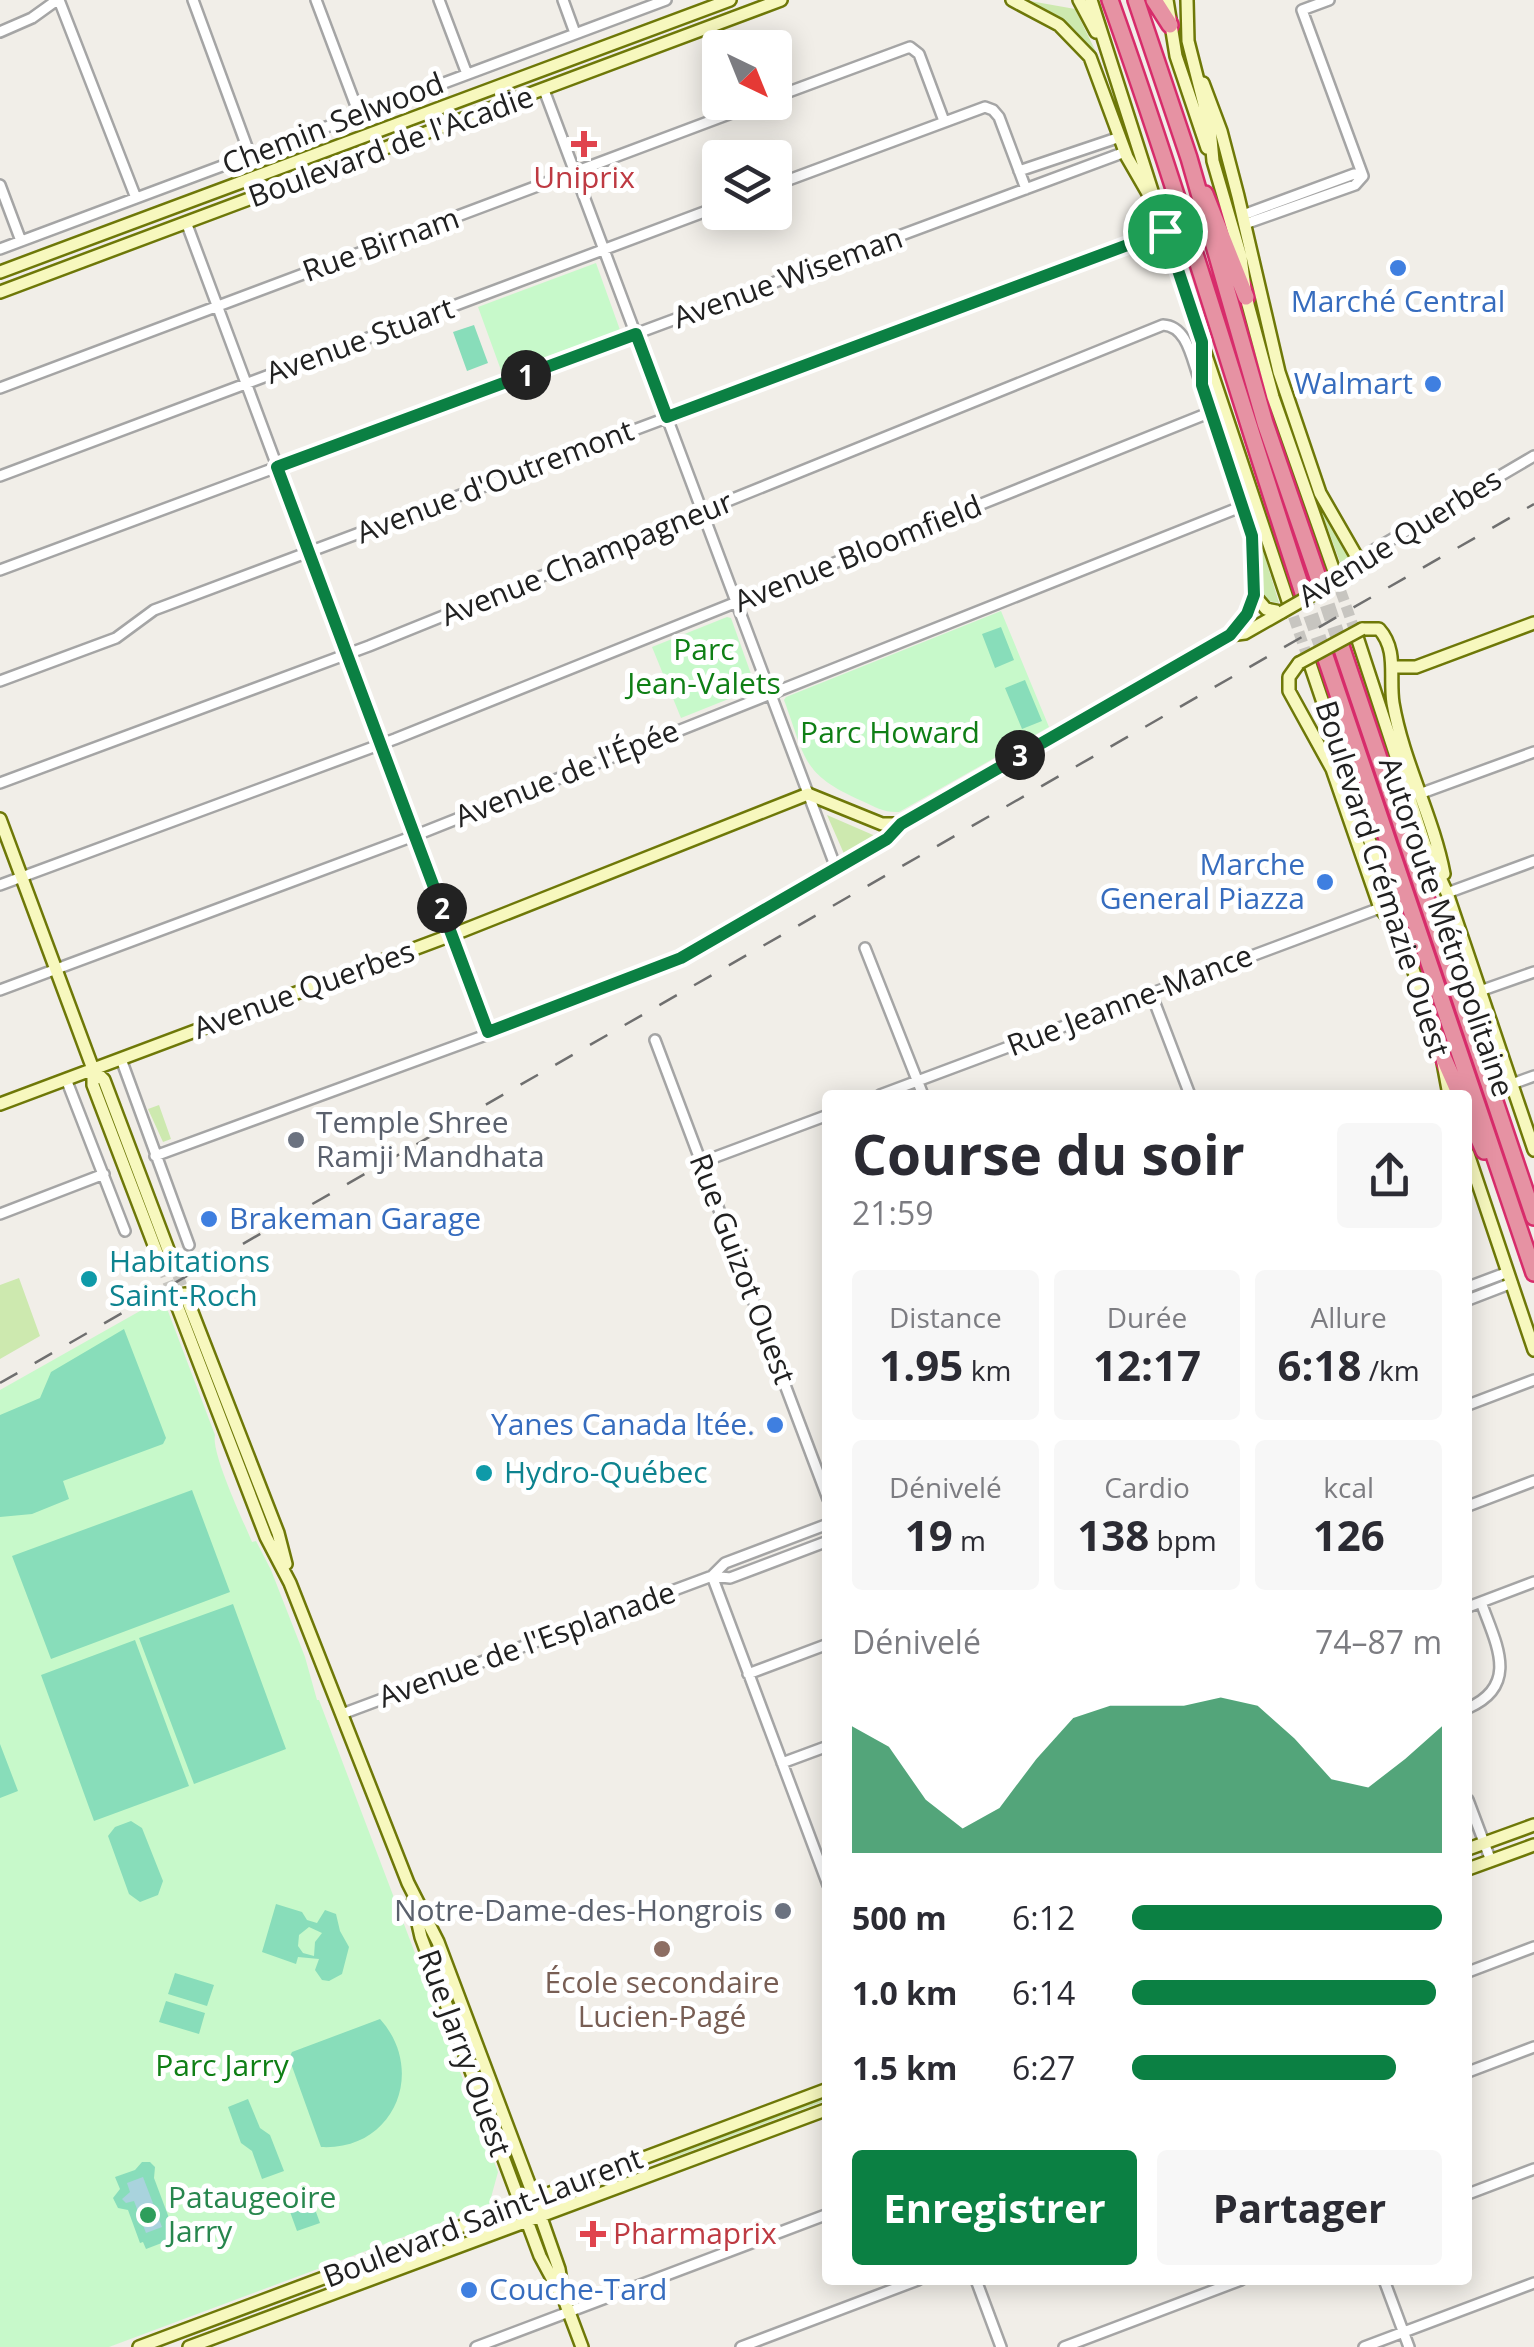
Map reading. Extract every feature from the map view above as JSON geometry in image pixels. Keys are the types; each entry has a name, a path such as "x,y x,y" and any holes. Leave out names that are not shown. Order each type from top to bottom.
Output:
{"highway":[{"path":"1110,0 1174,185 1239,399 1291,602"},
{"path":"1136,0 1189,158 1262,413 1320,584"},
{"path":"1154,0 1170,26"},
{"path":"1189,158 1219,223 1246,297"},
{"name":"Autoroute Métropolitaine","path":"1341,646 1534,1217"},
{"name":"Autoroute Métropolitaine","path":"1311,661 1468,1090"},
{"path":"1441,1052 1458,1090"},
{"name":"Autoroute Métropolitaine","path":"1472,1102 1534,1273"},
{"path":"1472,1123 1528,1255"}],"main road":[{"name":"Boulevard de l'Acadie","path":"0,272 730,0"},
{"name":"Boulevard de l'Acadie","path":"0,292 781,0"},
{"path":"1012,0 1059,25 1085,50 1098,72 1125,152 1157,209"},
{"path":"1079,0 1106,52"},
{"path":"1091,0 1157,209 1291,602 1266,609 1254,595"},
{"path":"1167,0 1178,64 1213,161 1241,257 1246,297 1273,397 1340,575"},
{"path":"1187,0 1186,22 1210,128 1213,161"},
{"path":"1195,66 1221,131 1285,392 1320,493 1362,566"},
{"path":"1202,342 1202,385 1252,536 1254,595 1247,614 1230,635"},
{"name":"Avenue Querbes","path":"901,824 1230,635 1244,632 1291,602 1362,566"},
{"path":"1392,668 1416,667 1534,624"},
{"name":"Boulevard Crémazie Ouest","path":"1380,908 1330,764 1290,692 1289,677 1372,627 1382,633 1390,649 1395,713 1438,841 1447,893"},
{"name":"Boulevard Crémazie Ouest","path":"1360,633 1425,845 1447,893 1534,1150"},
{"name":"Boulevard Crémazie Ouest","path":"1311,661 1441,1052 1449,1090"},
{"path":"808,794 886,825 901,824"},
{"name":"Avenue Querbes","path":"0,1104 452,935 808,794"},
{"path":"0,819 93,1069 92,1085 167,1263"},
{"path":"1380,908 1401,932"},
{"path":"1472,1166 1534,1350"},
{"name":"Rue Jarry Ouest","path":"180,1297 278,1533 290,1583 408,1883 438,1942 534,2199 534,2219"},
{"path":"1472,1848 1534,1825"},
{"path":"1472,1868 1534,1845"},
{"name":"Rue Jarry Ouest","path":"408,1883 421,1937 520,2204 534,2219"},
{"name":"Boulevard Saint-Laurent","path":"139,2347 172,2341 520,2204 822,2091"},
{"name":"Boulevard Saint-Laurent","path":"189,2347 822,2111"},
{"path":"534,2219 546,2273 566,2306 582,2347"}],"street":[{"path":"0,32 32,18 58,0 136,198"},
{"path":"193,0 250,155"},
{"path":"316,0 358,114"},
{"path":"439,0 467,74"},
{"path":"563,0 575,33"},
{"name":"Chemin Selwood","path":"0,249 666,0"},
{"path":"1244,220 1354,174 1364,176 1302,10 1329,0"},
{"path":"792,91 910,47 920,54 944,121"},
{"path":"544,90 836,868"},
{"path":"792,179 982,107 994,110 1026,189"},
{"name":"Rue Birnam","path":"0,388 714,120"},
{"path":"1019,170 1120,137"},
{"name":"Avenue Wiseman","path":"0,570 1125,152"},
{"path":"0,184 21,242"},
{"name":"Avenue Stuart","path":"0,476 702,213"},
{"path":"186,222 488,1032"},
{"name":"Avenue d'Outremont","path":"0,681 116,638 154,610 1165,231"},
{"name":"Avenue Champagneur","path":"0,783 347,653 1158,327 1170,325 1182,334 1202,385"},
{"name":"Avenue Bloomfield","path":"0,885 382,744 1211,412"},
{"name":"Avenue Querbes","path":"1362,566 1372,552 1534,456"},
{"name":"Avenue de l'Épée","path":"0,990 415,835 1243,506"},
{"path":"1422,793 1534,752"},
{"path":"155,1156 681,958 887,839 901,824"},
{"path":"1447,893 1534,861"},
{"name":"Rue Jeanne-Mance","path":"894,1090 1380,908"},
{"path":"865,948 921,1090"},
{"path":"1480,991 1534,972"},
{"path":"1151,993 1188,1090"},
{"name":"Rue Guizot Ouest","path":"656,1040 822,1483"},
{"path":"121,1058 189,1245"},
{"path":"1512,1084 1534,1076"},
{"path":"66,1079 125,1231"},
{"path":"702,1162 822,1117"},
{"path":"0,1214 104,1174"},
{"path":"1472,1286 1510,1278"},
{"path":"1472,1298 1510,1278"},
{"path":"1472,1404 1534,1380"},
{"path":"1472,1505 1534,1482"},
{"name":"Avenue de l'Esplanade","path":"712,1576 724,1563 822,1526"},
{"name":"Avenue de l'Esplanade","path":"342,1714 712,1576 730,1578 822,1543"},
{"path":"712,1576 822,1870"},
{"path":"1472,1605 1534,1582"},
{"path":"1472,1706 1495,1687 1501,1664 1481,1602"},
{"path":"748,1674 822,1646"},
{"path":"782,1763 822,1748"},
{"path":"1472,1811 1490,1861"},
{"path":"814,1850 822,1848"},
{"path":"1472,1970 1534,1947"},
{"path":"1472,2070 1534,2047"},
{"path":"1472,2192 1534,2169"},
{"path":"476,2347 566,2306 822,2216"},
{"path":"1364,2347 1534,2282"},
{"path":"741,2347 905,2285"},
{"path":"978,2285 1001,2347"},
{"path":"1064,2347 1228,2285"},
{"path":"1386,2285 1409,2347"}],"green space":[{"path":"1030,1 1075,9 1099,58 1076,31"},
{"path":"596,263 620,330 502,373 478,307"},
{"path":"474,325 488,363 467,371 453,332"},
{"path":"1313,489 1350,555 1343,570"},
{"path":"1257,531 1279,603 1268,601 1260,587"},
{"name":"Parc Howard","path":"1001,611 1049,727 899,812 885,811 862,801 816,773 802,751 786,697"},
{"name":"Parc Jean-Valets","path":"731,618 756,688 681,718 652,647"},
{"path":"1001,627 1014,660 995,668 982,634"},
{"path":"1025,680 1042,721 1022,729 1005,688"},
{"path":"827,815 880,838 845,856"},
{"path":"159,1105 171,1139 163,1142 148,1109"},
{"path":"19,1278 40,1336 0,1359 0,1285"},
{"name":"Parc Jarry","path":"163,1298 215,1435 229,1487 252,1542 256,1541 271,1570 498,2172 489,2205 109,2347 0,2347 0,1390"},
{"path":"124,1329 166,1438 163,1444 63,1481 69,1499 32,1514 0,1517 0,1415 40,1398 51,1372"},
{"path":"192,1490 230,1592 51,1659 12,1556"},
{"path":"233,1604 286,1749 194,1784 139,1638"},
{"path":"135,1640 189,1786 94,1821 41,1675"},
{"path":"0,1744 18,1791 0,1798"},
{"path":"131,1821 142,1828 163,1881 158,1895 140,1902 129,1894 108,1836 115,1827"},
{"path":"276,1904 302,1912 307,1920 317,1923 325,1910 336,1914 349,1947 342,1974 329,1981 322,1980 315,1970 319,1959 298,1957 296,1964 262,1952","holes":["309,1927 322,1933 315,1942 314,1956 303,1953 298,1946 299,1935"]},
{"path":"175,1973 214,1985 207,2006 168,1994"},
{"path":"166,2001 205,2013 199,2034 159,2022"},
{"path":"380,2019 394,2040 401,2062 396,2104 368,2136 346,2145 321,2147 289,2058 292,2052"},
{"path":"248,2099 260,2128 270,2135 284,2171 262,2179 252,2151 241,2143 228,2107"},
{"path":"822,2099 822,2102 664,2159"},
{"path":"142,2162 155,2167 154,2178 172,2226 166,2234 167,2241 146,2249 128,2210 118,2208 113,2198 120,2189 115,2177 135,2170"},
{"path":"312,2201 320,2223 297,2231 289,2209"}],"water":[{"name":"Pataugeoire Jarry","path":"143,2177 162,2227 146,2233 134,2201 126,2203 122,2199 130,2192 127,2183"}],"tunnel":[{"path":"1335,575 1357,637"},
{"path":"1320,583 1341,646"},
{"path":"1303,593 1325,656"},
{"path":"1288,601 1310,664"},
{"path":"172,1260 185,1294"},
{"path":"162,1266 175,1300"}],"railway":[{"path":"0,1383 1534,504"}],"place":[{"name":"Uniprix","path":"584,144"},
{"name":"Marché Central","path":"1398,268"},
{"name":"Walmart","path":"1433,384"},
{"name":"Marche General Piazza","path":"1325,882"},
{"name":"Temple Shree Ramji Mandhata","path":"296,1140"},
{"name":"Brakeman Garage","path":"209,1219"},
{"name":"Habitations Saint-Roch","path":"89,1279"},
{"name":"Yanes Canada ltée.","path":"775,1425"},
{"name":"Hydro-Québec","path":"484,1473"},
{"name":"Notre-Dame-des-Hongrois","path":"783,1911"},
{"name":"École secondaire Lucien-Pagé","path":"662,1949"},
{"name":"Pataugeoire Jarry","path":"148,2215"},
{"name":"Pharmaprix","path":"593,2234"},
{"name":"Couche-Tard","path":"469,2290"}],"route":[{"path":"1165,231 1202,342 1202,385 1252,536 1254,595 1247,614 1230,635 901,824 887,839 688,954 488,1032 277,467 636,334 667,417 1165,231"}]}
